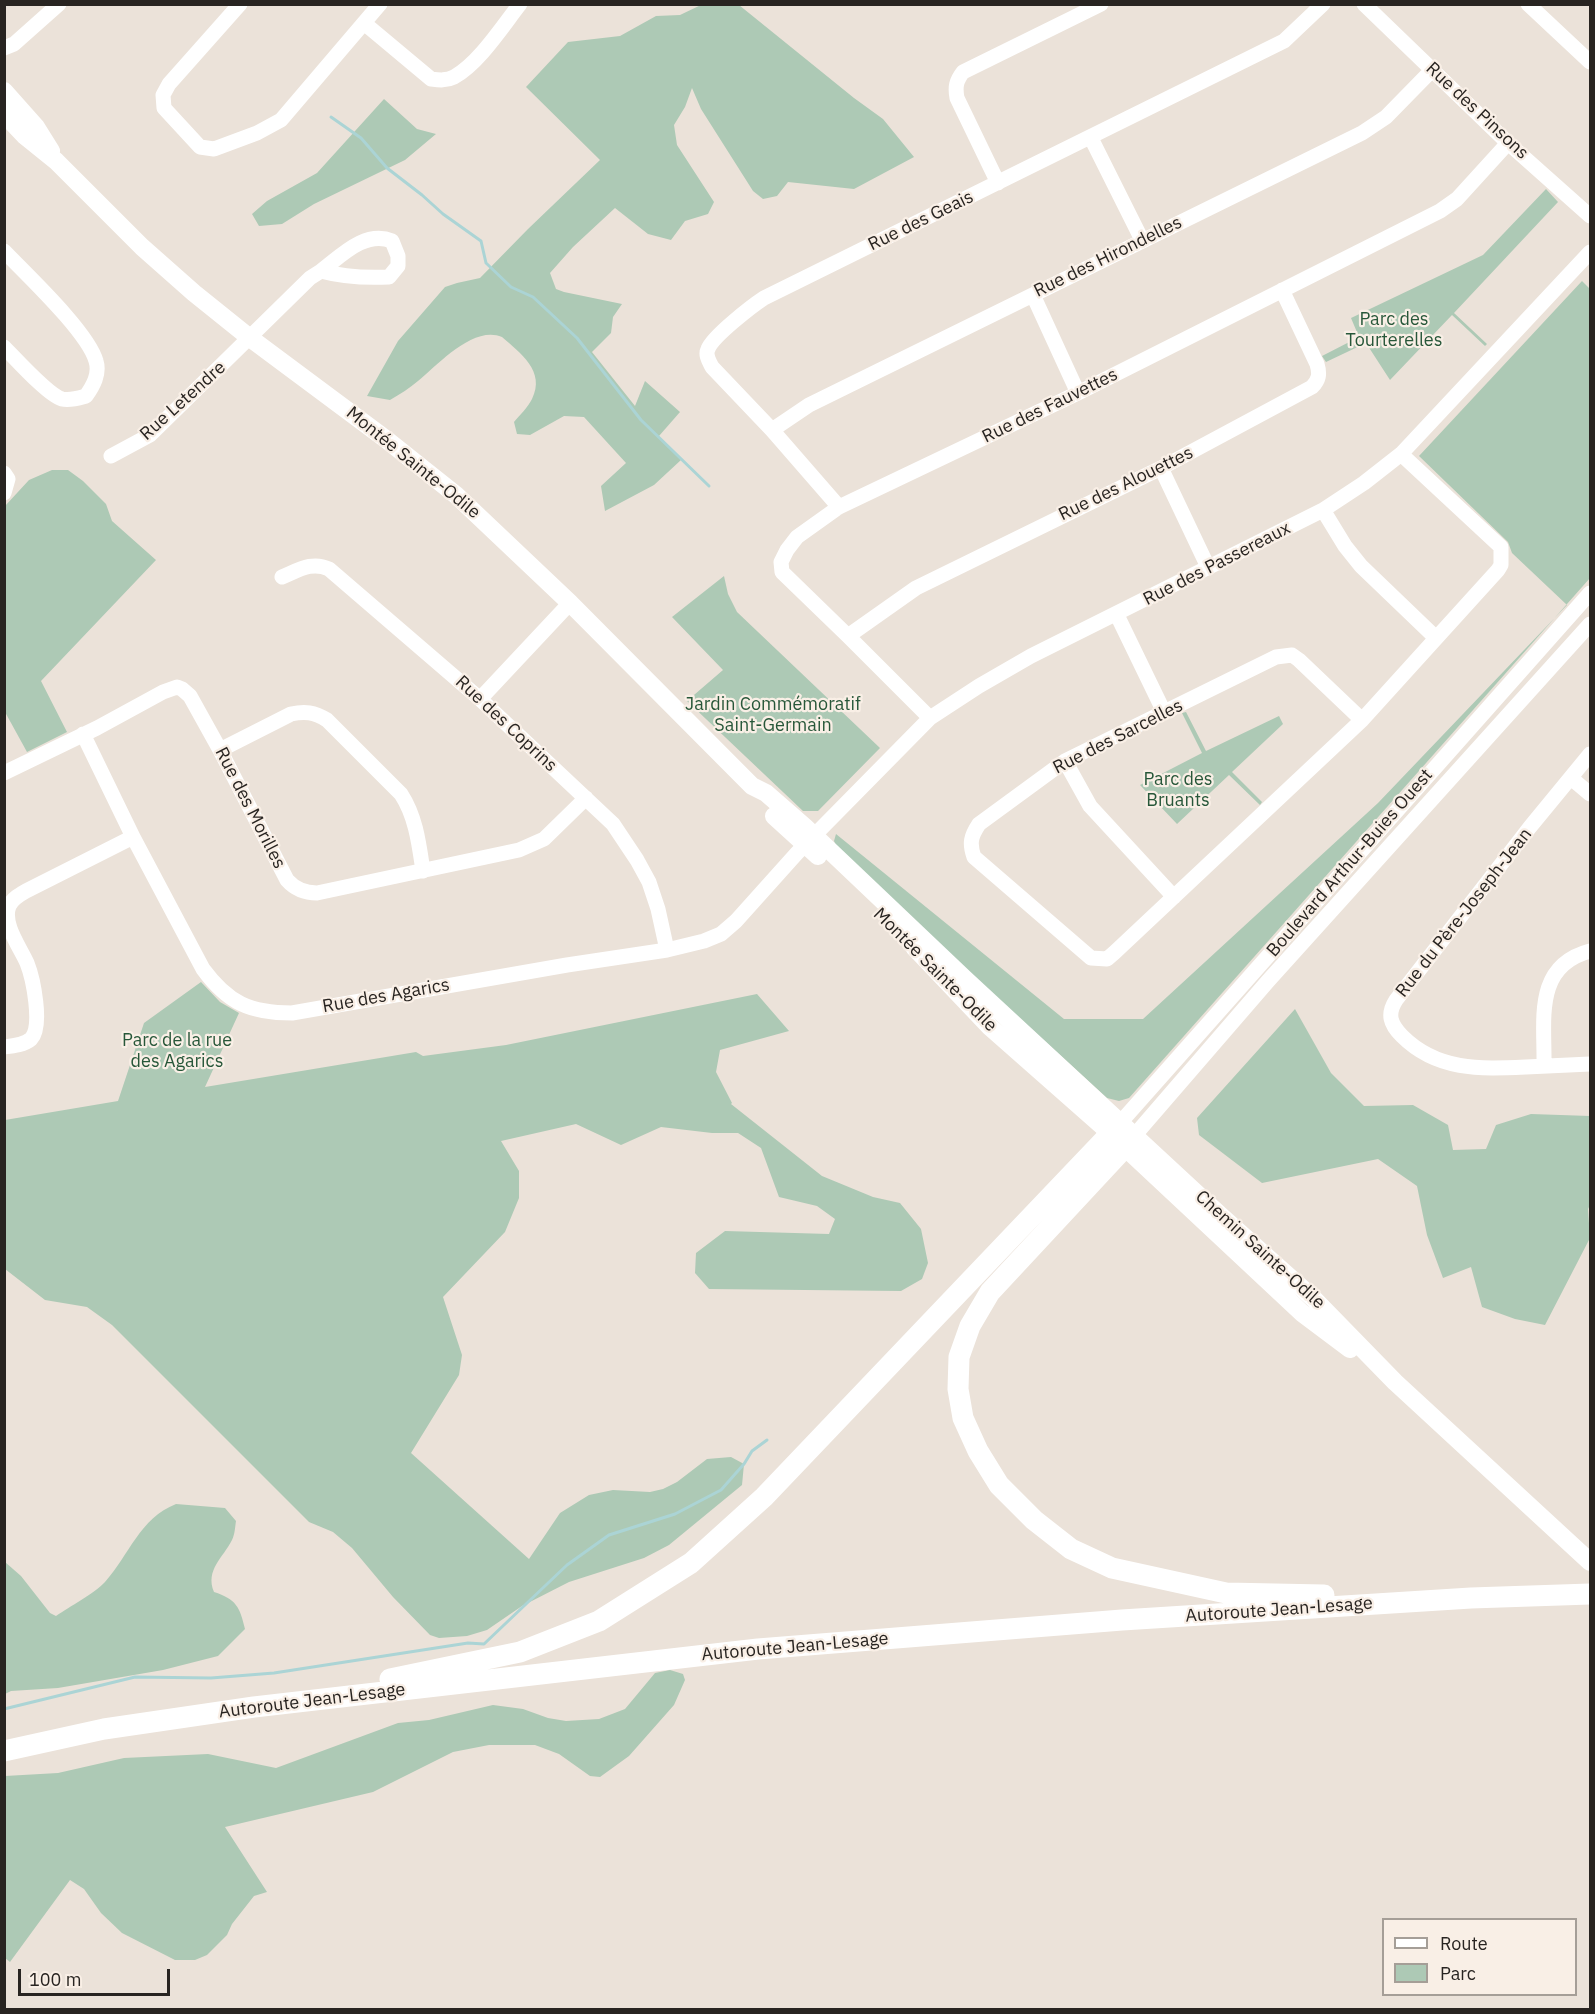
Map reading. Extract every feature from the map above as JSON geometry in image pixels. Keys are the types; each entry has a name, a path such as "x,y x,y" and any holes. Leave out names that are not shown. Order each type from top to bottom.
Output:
{"highway":[{"path":"1123,1135 990,1292 970,1326 959,1357 957,1389 963,1418 978,1451 999,1485 1034,1520 1071,1549 1112,1568 1226,1593 1471,1598"},
{"path":"254,1707 520,1652 598,1621 691,1563 764,1497 1123,1135"},
{"name":"Autoroute Jean-Lesage","path":"4,1751 104,1729 254,1707 758,1649 1122,1620 1471,1598 1590,1594"}],"main road":[{"name":"Montée Sainte-Odile","path":"4,91 36,127 56,160"},
{"name":"Montée Sainte-Odile","path":"4,114 25,136 56,160 142,248 250,338 456,495 516,549 752,786 761,802 810,840 990,1027 1123,1135"},
{"name":"Chemin Sainte-Odile","path":"1123,1135 1302,1313 1395,1382 1590,1562"}],"street":[{"path":"4,48 14,44 59,4"},
{"path":"240,4 169,84 164,95 164,108 200,147 214,149 257,133 281,120 380,4"},
{"path":"364,23 431,79 443,80 453,77 473,62 520,4"},
{"path":"998,183 957,98 955,89 957,80 963,72 1101,4"},
{"name":"Rue des Geais","path":"838,507 772,430 712,367 707,357 708,349 713,342 747,310 764,298 1284,41 1323,4"},
{"name":"Rue des Pinsons","path":"1364,4 1508,143 1590,216"},
{"path":"1528,4 1590,62"},
{"name":"Rue des Hirondelles","path":"772,430 809,405 1362,133 1386,117 1432,70"},
{"path":"1091,138 1142,240"},
{"name":"Rue des Fauvettes","path":"930,718 782,573 781,562 792,544 838,507 1078,393 1440,211 1457,199 1508,143"},
{"name":"Rue Letendre","path":"111,456 150,435 310,279 344,253 369,238 384,237 392,241 398,256 398,266 389,277 372,278 321,271"},
{"path":"4,251 82,337 96,361 97,373 94,384 86,396 61,399 45,387 4,347"},
{"name":"Rue des Passereaux","path":"810,840 930,718 979,686 1031,656 1323,510 1364,483 1401,454 1590,252"},
{"name":"Rue des Alouettes","path":"848,636 916,588 1161,468 1312,387 1317,382 1319,371 1317,364 1282,290"},
{"path":"1032,295 1078,393"},
{"name":"Rue des Sarcelles","path":"1362,720 1299,660 1292,655 1276,657 1065,761 979,824 972,836 970,846 974,857 1091,958 1107,959 1362,720 1501,565 1501,548 1401,454"},
{"path":"1161,468 1208,567"},
{"path":"4,473 8,479 4,493"},
{"path":"1323,510 1345,546 1361,566 1436,638"},
{"name":"Rue des Coprins","path":"282,576 310,565 322,565 329,569 480,699 613,824 641,867 658,909 667,950"},
{"path":"480,699 570,603"},
{"path":"1583,606 1589,629"},
{"name":"Boulevard Arthur-Buies Ouest","path":"1123,1135 1583,606"},
{"path":"1117,615 1164,712"},
{"name":"Boulevard Arthur-Buies Ouest","path":"1123,1135 1268,981 1589,629"},
{"name":"Rue des Morilles","path":"4,773 83,735 163,692 177,687 182,688 190,696 220,750 287,880 293,887 309,893 318,893 519,850 532,845 552,832 586,798"},
{"path":"220,750 291,714 303,711 316,713 327,720 401,794 413,819 423,870"},
{"name":"Rue des Agarics","path":"83,735 133,837 203,969 215,986 229,998 256,1010 273,1013 292,1013 667,950 704,941 721,934 736,921 810,840"},
{"name":"Rue du Père-Joseph-Jean","path":"1590,754 1530,826 1396,1000 1390,1015 1393,1026 1422,1052 1436,1059 1470,1068 1590,1064"},
{"path":"1065,761 1090,806 1174,897"},
{"path":"1571,778 1590,794"},
{"path":"4,1047 21,1045 30,1039 36,1030 37,1019 27,965 8,922 9,905 26,891 133,837"},
{"path":"1544,1066 1545,998 1549,986 1556,972 1568,961 1590,951"}],"green space":[{"path":"703,4 739,5 883,119 914,157 854,189 788,182 777,196 763,199 753,191 701,109 692,88 685,107 674,125 677,145 714,202 708,214 685,221 671,240 648,234 615,208 573,247 550,273 556,289 622,304 613,317 611,333 592,352 635,406 645,381 680,412 659,436 681,460 654,485 605,511 601,486 626,463 584,417 564,416 530,435 517,434 514,422 532,399 536,380 523,356 502,337 491,335 468,341 412,386 390,400 367,396 398,341 445,287 480,278 600,160 526,87 568,42 620,36 656,16 680,15"},
{"path":"384,99 417,129 436,134 405,160 314,204 282,224 259,226 252,214 267,201 317,173"},
{"name":"Parc des Tourterelles","path":"1546,189 1558,202 1454,313 1487,344 1485,346 1452,315 1390,380 1366,343 1326,362 1322,356 1359,337 1351,318 1483,255"},
{"path":"1582,281 1590,289 1590,578 1567,605 1512,553 1508,542 1419,456"},
{"path":"52,470 68,470 83,481 106,504 112,521 156,560 41,681 67,732 27,752 5,712 5,506 29,480"},
{"name":"Jardin Commémoratif Saint-Germain","path":"724,576 728,594 737,612 880,748 818,811 803,811 687,701 723,670 672,617"},
{"path":"1555,618 1129,1098 1119,1101 1107,1098 840,854 834,841 836,834 1064,1019 1143,1019 1378,803"},
{"name":"Parc des Bruants","path":"1186,712 1206,751 1279,716 1283,724 1232,772 1262,802 1260,805 1229,775 1177,824 1140,785 1202,753 1182,713"},
{"name":"Parc de la rue des Agarics","path":"201,982 220,1002 239,1013 205,1087 416,1052 423,1056 506,1045 757,994 789,1031 720,1050 716,1072 731,1104 822,1176 873,1197 900,1203 921,1229 928,1263 922,1279 901,1291 709,1289 695,1273 696,1253 725,1231 829,1234 835,1219 817,1206 779,1197 761,1148 738,1133 712,1133 661,1127 621,1145 576,1124 501,1141 519,1171 519,1198 505,1232 443,1297 462,1355 459,1375 411,1453 529,1559 560,1513 589,1495 613,1490 650,1492 663,1489 677,1482 707,1459 731,1457 744,1464 742,1485 669,1545 644,1558 569,1582 522,1606 487,1630 467,1636 439,1638 430,1635 393,1597 352,1548 333,1532 309,1522 112,1325 87,1307 45,1300 5,1269 5,1120 118,1101 144,1023"},
{"path":"1295,1009 1331,1073 1364,1106 1413,1105 1448,1125 1453,1150 1486,1149 1496,1125 1531,1114 1590,1116 1590,1205 1588,1209 1590,1238 1545,1325 1515,1319 1482,1307 1471,1267 1443,1278 1427,1235 1417,1186 1378,1159 1262,1183 1199,1135 1197,1118"},
{"path":"176,1504 225,1508 236,1521 232,1540 213,1571 212,1584 214,1592 232,1601 239,1609 245,1629 218,1656 163,1670 58,1688 11,1691 5,1694 5,1562 21,1576 50,1613 56,1616 101,1586 153,1518"},
{"path":"670,1670 683,1674 685,1680 674,1705 629,1756 600,1777 590,1776 559,1754 535,1745 489,1745 453,1752 373,1792 225,1827 267,1892 254,1896 232,1924 227,1935 207,1955 195,1960 175,1960 122,1933 101,1913 84,1889 70,1880 10,1962 5,1958 5,1776 58,1773 124,1758 208,1754 276,1768 398,1723 429,1720 493,1705 523,1709 548,1718 566,1721 599,1719 625,1709 655,1673"}],"waterway":[{"path":"331,117 361,138 387,168 443,214 481,241 486,263 511,287 533,297 577,338 641,420 709,486"},
{"path":"4,1709 135,1677 211,1678 274,1673 468,1643 484,1644 567,1565 609,1535 675,1514 721,1490 744,1464 752,1451 767,1440"}]}
